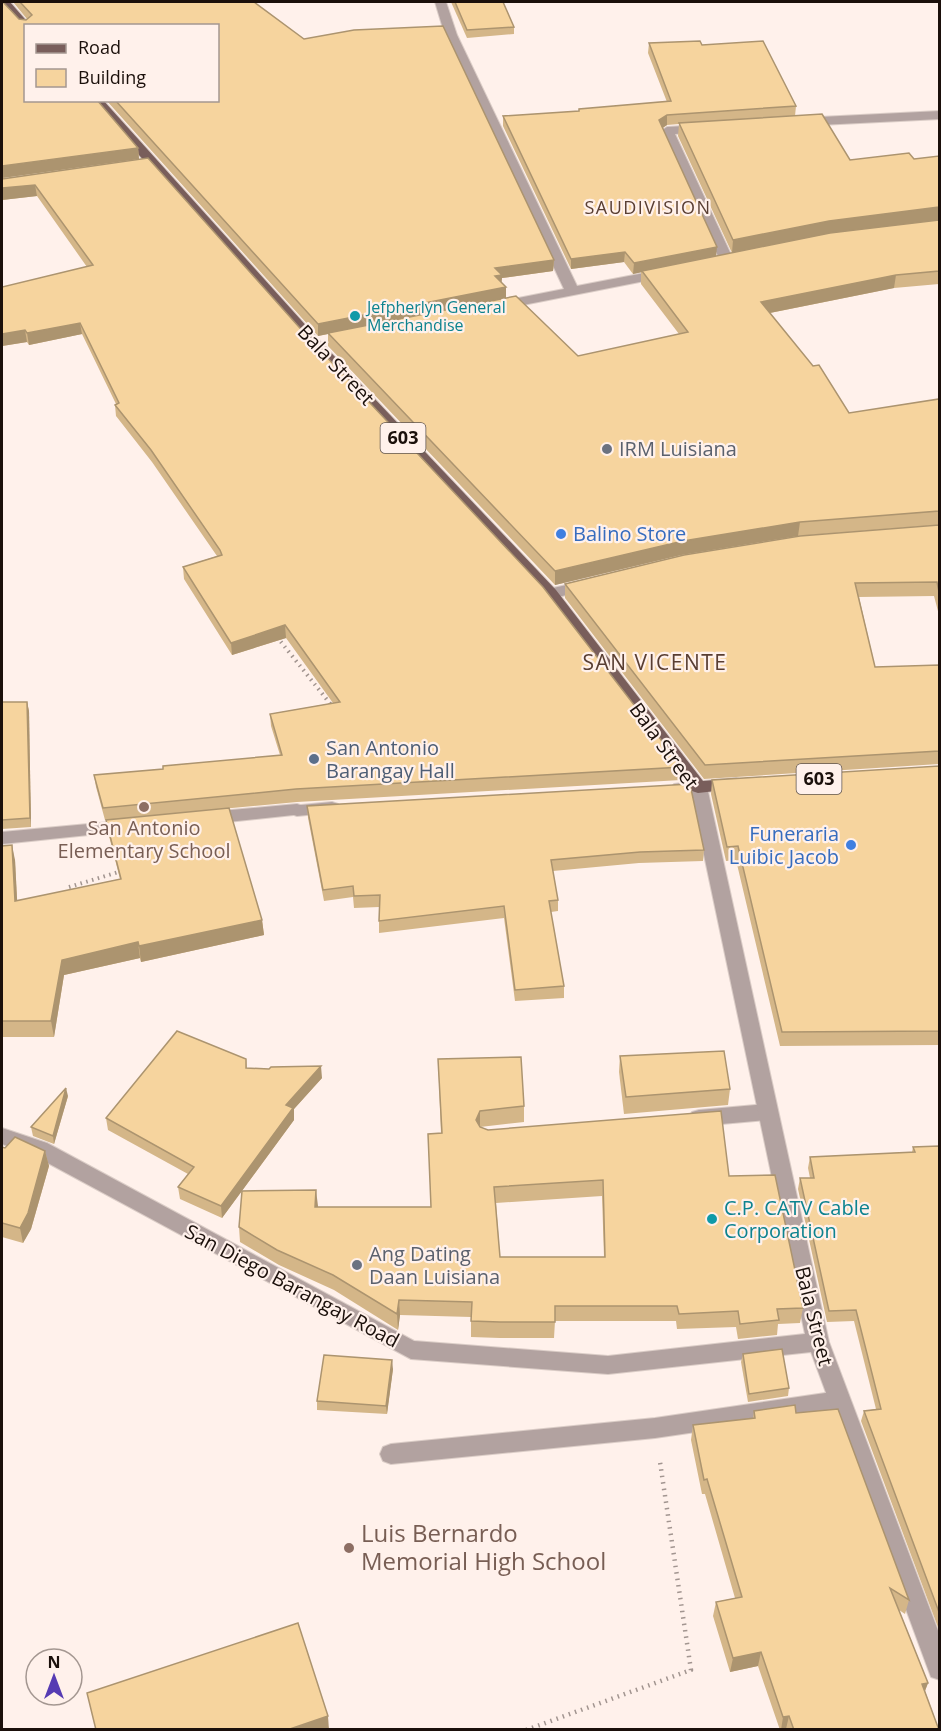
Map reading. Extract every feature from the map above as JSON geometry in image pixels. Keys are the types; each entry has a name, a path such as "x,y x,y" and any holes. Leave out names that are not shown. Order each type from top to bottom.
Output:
{"main road":[{"path":"4,2 24,24"},
{"name":"Bala Street","path":"98,102 550,594 698,787"},
{"path":"698,787 755,783"}],"street":[{"path":"440,2 451,35 572,291"},
{"path":"785,123 939,115"},
{"path":"478,310 733,260 667,131 714,128"},
{"path":"131,166 154,163"},
{"path":"550,594 605,581"},
{"path":"662,789 698,787"},
{"name":"Bala Street","path":"698,787 818,1342 939,1669"},
{"path":"190,820 344,807"},
{"path":"2,838 143,825"},
{"path":"675,1120 768,1112"},
{"name":"San Diego Barangay Road","path":"2,1136 40,1149 411,1350 609,1365 818,1342"},
{"path":"391,1454 655,1428 839,1401"}],"path":[{"path":"277,636 337,713"},
{"path":"69,887 133,867"},
{"path":"526,1730 691,1670 655,1428"}],"building":[{"path":"2,2 19,19 26,20 32,15 20,2 254,2 304,39 354,30 443,26 554,260 495,268 502,275 495,276 506,287 318,324 117,102 219,102 219,24 24,24 24,102 99,102 138,148 2,166"},
{"path":"455,2 503,2 514,27 467,30"},
{"path":"700,41 702,45 763,41 796,106 667,115 659,120 717,247 634,263 625,252 571,259 503,116 671,101 649,43"},
{"path":"822,114 850,160 909,153 914,159 939,156 939,207 829,221 733,240 679,123"},
{"path":"148,158 307,336 543,587 682,767 296,789 103,808 94,775 282,755 270,714 340,702 285,625 231,643 183,567 222,555 220,550 151,450 115,405 119,403 80,323 27,333 25,330 2,334 2,287 93,265 35,185 2,188 2,179"},
{"path":"939,220 939,271 896,275 761,302 813,366 819,365 849,413 939,399 939,511 800,522 683,541 555,571 328,333 516,296 578,356 688,332 642,271 830,233"},
{"path":"939,525 939,592 937,582 855,583 875,667 939,665 939,751 705,765 565,584 684,555 800,536"},
{"path":"2,702 27,702 30,818 2,820"},
{"path":"939,766 939,1031 782,1032 738,846 727,847 712,780"},
{"path":"690,784 704,850 640,852 551,860 558,900 549,901 564,986 515,990 504,906 379,921 380,895 354,896 353,886 323,890 307,806"},
{"path":"229,808 262,920 139,946 138,942 62,960 51,1021 2,1021 2,846 12,845 15,901 121,879 106,820"},
{"path":"177,1031 246,1059 246,1068 321,1066 286,1105 293,1108 221,1206 178,1187 194,1167 106,1118"},
{"path":"724,1051 730,1089 626,1097 620,1056"},
{"path":"521,1057 524,1106 480,1111 476,1120 480,1127 488,1130 721,1111 729,1176 775,1175 803,1308 777,1309 779,1320 740,1324 738,1311 679,1314 677,1306 555,1306 555,1322 500,1322 471,1321 472,1302 399,1300 397,1314 333,1275 277,1250 239,1227 242,1191 316,1190 315,1207 431,1207 428,1134 442,1133 438,1059","holes":["603,1180 605,1257 500,1257 494,1187"]},
{"path":"66,1088 53,1136 31,1127"},
{"path":"15,1137 45,1151 28,1213 20,1228 2,1223 2,1147 5,1148"},
{"path":"939,1146 939,1612 864,1411 881,1409 856,1310 829,1311 800,1178 814,1178 810,1157 915,1152 913,1147"},
{"path":"782,1349 789,1388 749,1394 743,1354"},
{"path":"324,1355 392,1360 386,1406 317,1401"},
{"path":"795,1405 796,1413 838,1409 909,1600 890,1588 928,1683 922,1684 939,1730 794,1730 789,1716 783,1717 761,1652 733,1658 716,1602 742,1597 707,1479 704,1480 693,1425 755,1418 754,1411"},
{"path":"298,1623 328,1716 287,1730 96,1730 87,1693"}],"place":[{"name":"Jefpherlyn General Merchandise","path":"355,316"},
{"name":"IRM Luisiana","path":"607,449"},
{"name":"Balino Store","path":"561,534"},
{"name":"San Antonio Barangay Hall","path":"314,759"},
{"name":"San Antonio Elementary School","path":"144,807"},
{"name":"Funeraria Luibic Jacob","path":"851,845"},
{"name":"C.P. CATV Cable Corporation","path":"712,1219"},
{"name":"Ang Dating Daan Luisiana","path":"357,1265"},
{"name":"Luis Bernardo Memorial High School","path":"349,1548"}],"district":[{"name":"SAUDIVISION","path":"648,208"},
{"name":"SAN VICENTE","path":"655,663"}]}
